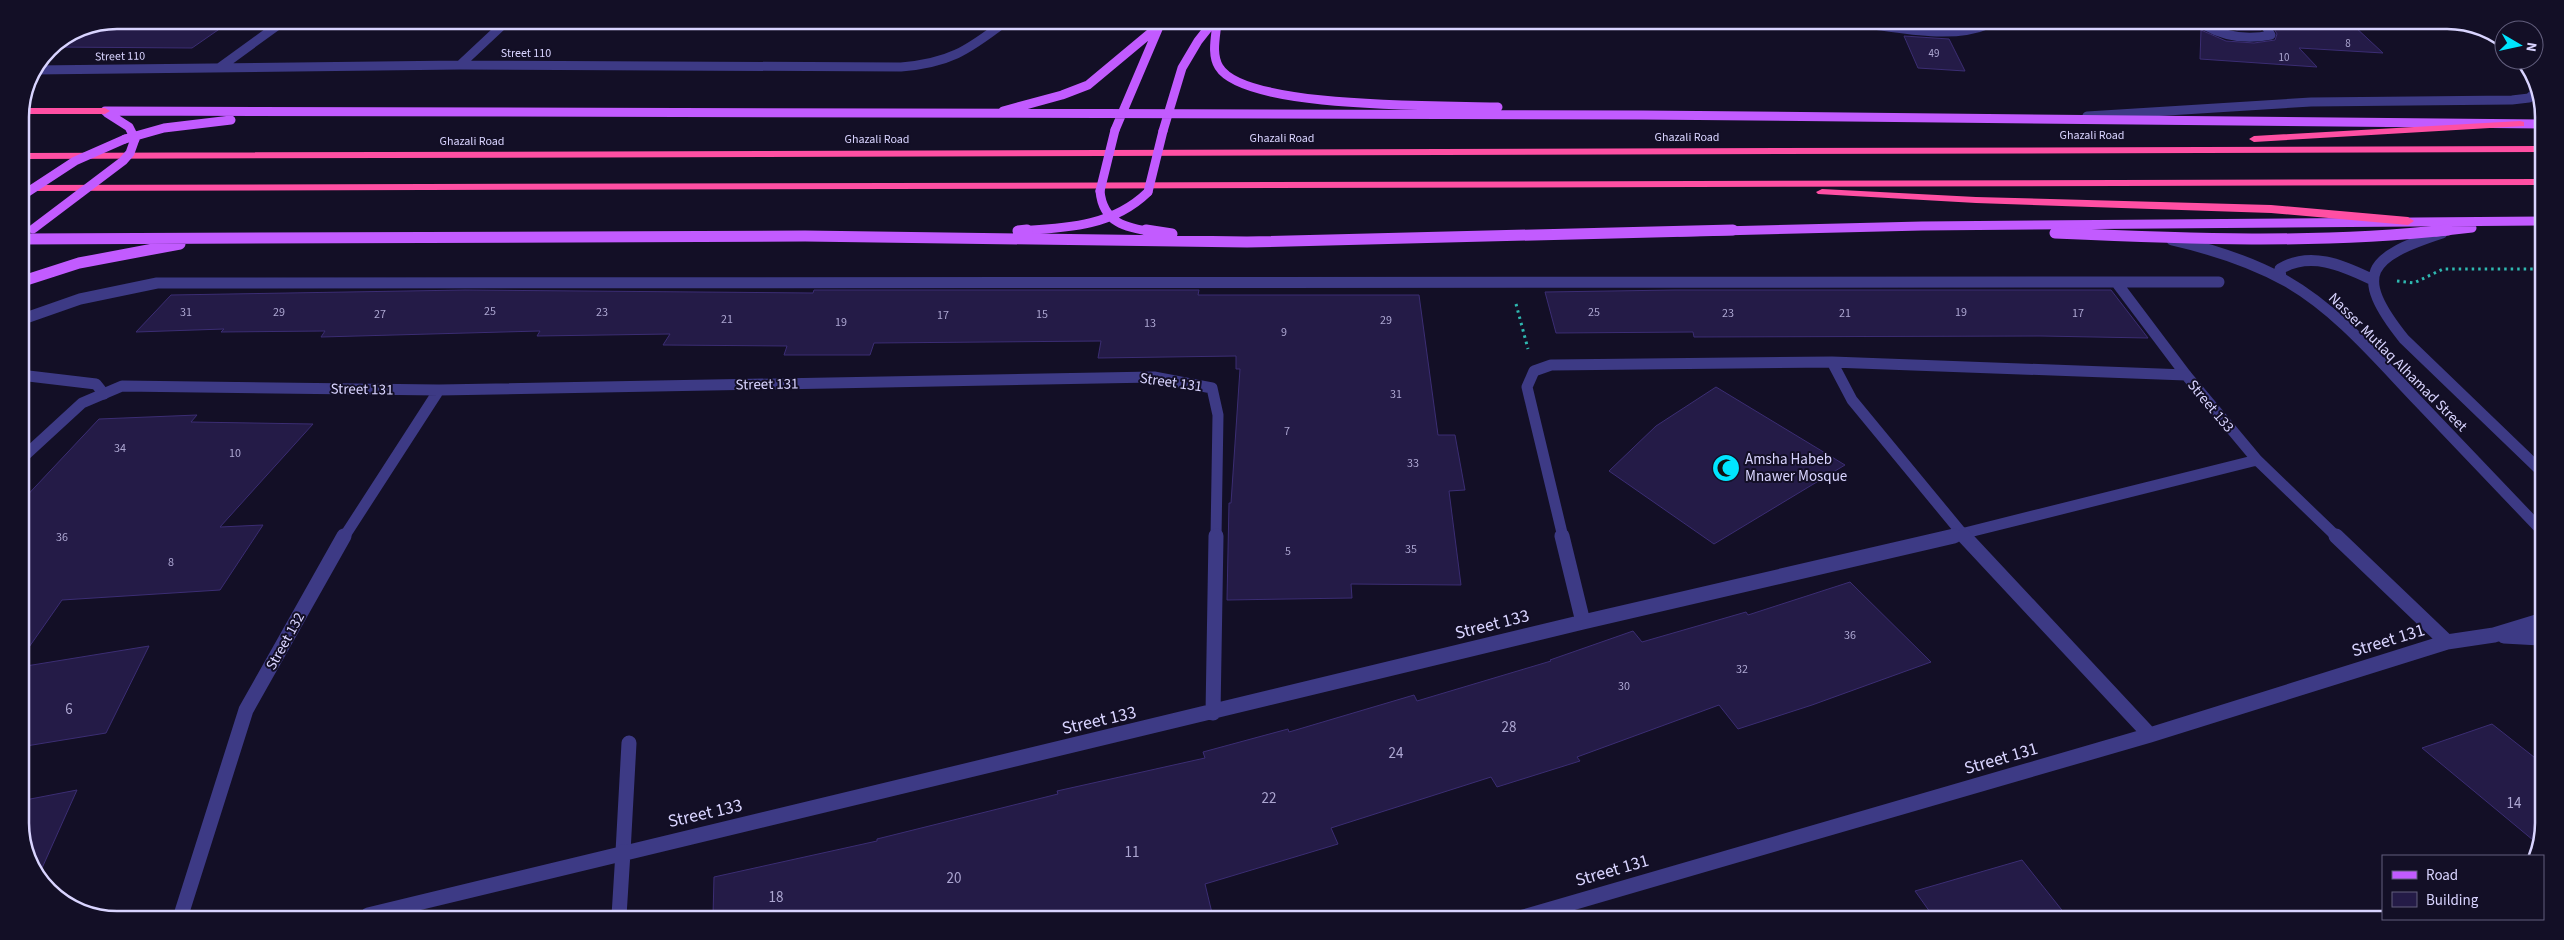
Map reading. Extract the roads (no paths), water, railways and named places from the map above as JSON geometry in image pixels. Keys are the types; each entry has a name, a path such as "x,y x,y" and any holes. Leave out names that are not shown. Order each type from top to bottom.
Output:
{"highway":[{"path":"29,111 105,112"},
{"path":"2016,149 2277,138 2520,124"},
{"name":"Ghazali Road","path":"29,156 2535,149"},
{"path":"29,188 2535,182"},
{"path":"1661,183 1976,200 2271,209 2408,221"}],"main road":[{"path":"986,115 1088,85 1155,29"},
{"path":"1159,29 1120,115 1099,201 1110,219 1122,225 1145,230 1247,242"},
{"path":"909,238 1032,230 1110,219 1127,212 1148,192 1162,131 1182,68 1207,29"},
{"path":"1216,29 1214,54 1219,68 1238,82 1269,92 1308,100 1393,102 1642,115"},
{"path":"105,112 1642,115 2535,124"},
{"path":"29,232 130,153 132,138 129,127 119,118 105,112"},
{"path":"29,191 75,161 132,138 164,128 206,122 308,113"},
{"path":"1922,226 2153,236 2309,238 2452,230 2529,220"},
{"path":"29,238 909,238 1247,242 1922,226 2535,220"},
{"path":"29,278 48,271 112,254 224,238"}],"street":[{"path":"219,68 273,29"},
{"path":"460,65 498,29"},
{"name":"Street 110","path":"43,70 460,65 928,65 947,61 964,53 996,29"},
{"path":"1923,29 1958,32 1982,29"},
{"path":"2212,29 2224,35 2264,37 2271,35 2267,29"},
{"path":"2448,102 2512,100 2529,98 2532,94"},
{"path":"2054,119 2310,102 2534,103"},
{"path":"2281,278 2280,269 2287,263 2308,260 2336,264 2371,279 2375,266 2385,256 2398,248 2452,230"},
{"name":"Nasser Mutlaq Alhamad Street","path":"2153,236 2218,252 2281,278 2303,291 2341,322 2535,524"},
{"name":"Nasser Mutlaq Alhamad Street","path":"2371,279 2380,307 2404,339 2535,465"},
{"path":"2116,282 2186,375"},
{"path":"29,317 80,299 157,283 2219,282"},
{"path":"1832,362 1852,400 1962,534 2150,735"},
{"name":"Street 133","path":"1583,622 1527,387 1534,371 1551,365 1832,362 2186,375 2256,460 2447,642"},
{"path":"29,376 96,384 104,394"},
{"name":"Street 131","path":"29,452 82,403 122,386 439,390 1154,377 1212,388 1218,415 1213,713"},
{"name":"Street 132","path":"182,911 246,710 332,555 439,390"},
{"name":"Street 133","path":"384,911 623,852 1213,713 1583,622 1962,534 2256,460"},
{"name":"Street 131","path":"2494,636 2535,623"},
{"name":"Street 131","path":"1544,911 2150,735 2447,642 2494,636 2535,638"},
{"path":"619,911 629,743"}],"place":[{"name":"Amsha Habeb Mnawer Mosque","path":"1726,468"}]}
